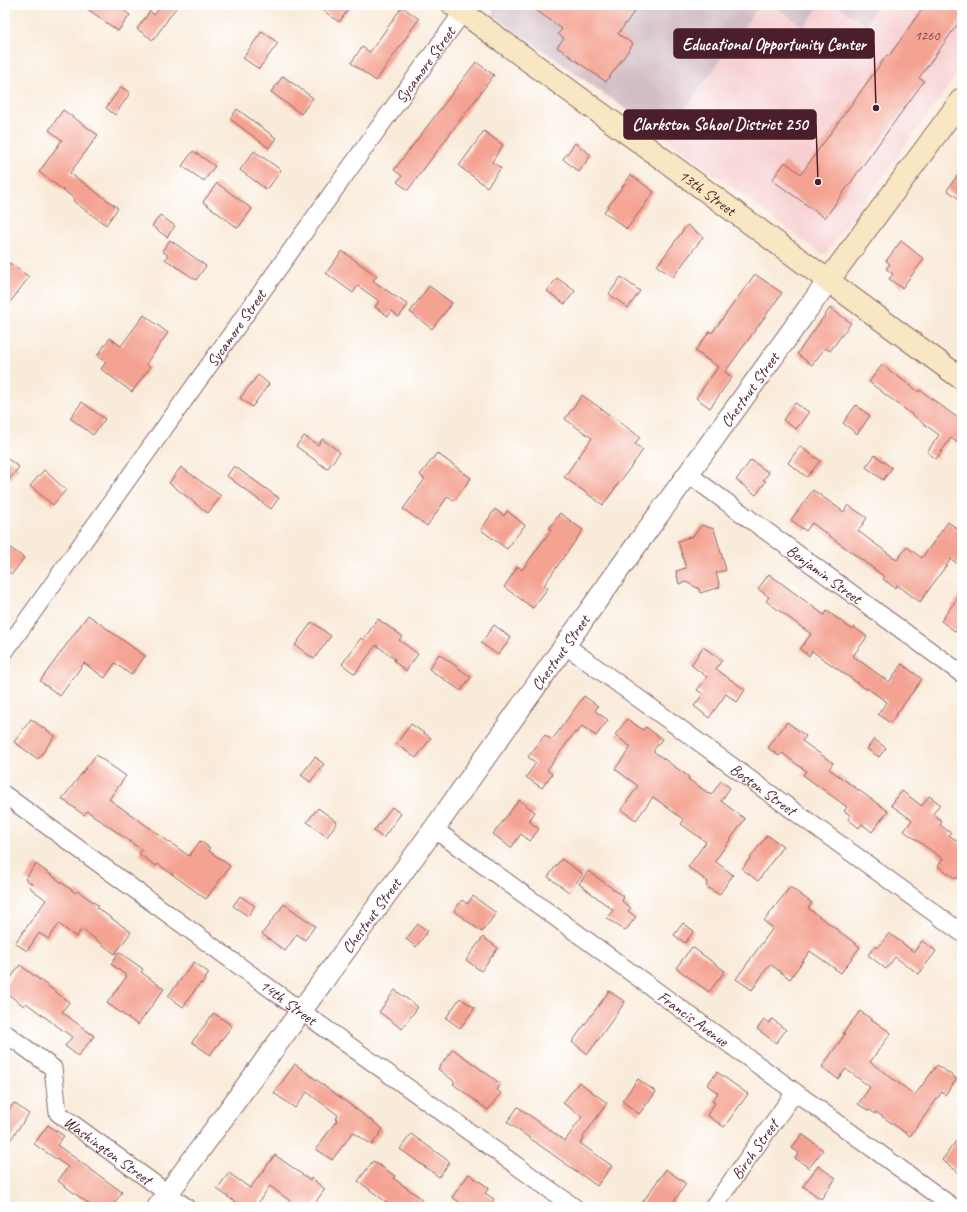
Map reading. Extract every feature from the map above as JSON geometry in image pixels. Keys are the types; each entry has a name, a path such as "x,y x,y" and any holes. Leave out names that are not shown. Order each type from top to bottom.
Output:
{"main road":[{"name":"13th Street","path":"461,7 828,281 962,379"},
{"name":"Chestnut Street","path":"828,281 962,99"}],"street":[{"name":"Sycamore Street","path":"5,651 361,152 461,7"},
{"name":"Chestnut Street","path":"163,1200 434,829 828,281"},
{"name":"Benjamin Street","path":"688,474 962,674"},
{"name":"Boston Street","path":"565,645 962,934"},
{"name":"14th Street","path":"5,795 301,1011 574,1207"},
{"name":"Francis Avenue","path":"434,829 953,1207"},
{"name":"Washington Street","path":"5,1033 53,1068 58,1113 163,1200 186,1207"},
{"name":"Birch Street","path":"713,1207 795,1092"}],"shaded area":[{"path":"495,5 760,5 665,137 494,16 492,8"},
{"path":"760,5 773,5 804,27 820,5 837,5 865,25 879,5 962,5 962,68 826,254 821,254 665,137"},
{"path":"773,5 820,5 804,27"},
{"path":"837,5 879,5 865,25"}],"building":[{"path":"82,5 116,5 130,15 118,31"},
{"path":"162,5 178,5 153,40 137,29 150,11 154,15"},
{"path":"316,5 352,5 339,22"},
{"path":"529,5 639,5 618,34 633,44 606,82 557,47 564,38 558,34 562,29"},
{"path":"925,5 962,5 962,18 919,78 924,81 825,218 772,180 785,162 801,174"},
{"path":"402,7 419,19 376,81 351,63 362,47 370,52"},
{"path":"262,31 278,43 259,69 243,58"},
{"path":"476,62 494,75 408,190 397,182 402,176 394,170"},
{"path":"283,76 313,98 301,114 271,92"},
{"path":"121,87 130,93 115,115 106,108"},
{"path":"237,109 276,138 269,148 230,119"},
{"path":"63,110 98,135 70,173 118,208 106,225 73,201 75,199 39,172 62,140 49,130"},
{"path":"484,131 503,145 492,162 501,168 487,187 459,166"},
{"path":"575,143 591,155 579,172 563,159"},
{"path":"193,151 215,166 204,181 182,166"},
{"path":"254,151 281,170 267,190 240,170"},
{"path":"962,169 962,201 947,190"},
{"path":"631,175 654,192 627,229 604,212"},
{"path":"217,183 252,209 238,228 203,202"},
{"path":"160,215 175,226 167,237 152,226"},
{"path":"687,225 703,237 673,277 657,266"},
{"path":"170,240 206,266 196,280 165,259 168,255 162,251"},
{"path":"901,241 924,259 902,288 889,279 893,274 886,269 890,264 886,261"},
{"path":"342,251 377,276 373,281 408,305 399,317 392,311 388,316 375,307 379,301 358,286 353,293 326,273"},
{"path":"10,263 29,277 5,309 5,270"},
{"path":"755,274 782,293 725,372 732,377 710,408 696,398 718,367 695,351 710,331 712,333"},
{"path":"621,277 640,291 628,308 609,294"},
{"path":"557,278 575,291 565,304 547,291"},
{"path":"429,286 452,303 432,329 410,312"},
{"path":"830,308 851,323 830,351 825,348 812,365 797,354"},
{"path":"144,315 168,333 146,364 150,367 132,392 101,369 106,362 97,356 110,338 121,346"},
{"path":"882,365 919,392 920,390 962,421 962,446 951,438 936,459 927,452 939,435 869,382"},
{"path":"258,375 269,384 252,407 240,398"},
{"path":"582,395 640,437 635,444 643,450 603,505 564,477 592,438 565,419"},
{"path":"82,402 105,419 93,435 70,418"},
{"path":"795,403 809,412 796,429 783,420"},
{"path":"856,405 870,416 857,434 843,423"},
{"path":"304,436 318,445 322,439 340,452 327,469 296,446"},
{"path":"800,446 820,461 807,477 788,463"},
{"path":"437,453 471,478 454,501 448,496 427,526 403,509 425,479 420,475"},
{"path":"875,455 892,468 883,480 866,467"},
{"path":"5,457 19,467 5,485"},
{"path":"751,460 769,473 763,480 766,481 756,495 736,480"},
{"path":"234,466 279,498 271,509 227,476"},
{"path":"181,467 221,496 208,513 169,483"},
{"path":"44,470 66,490 53,505 30,486"},
{"path":"813,490 844,512 848,505 867,518 858,531 897,560 907,547 922,558 948,522 962,532 962,567 951,559 920,602 897,585 895,588 883,579 885,577 812,523 806,531 791,520"},
{"path":"495,509 504,516 507,511 525,525 507,549 481,530"},
{"path":"560,513 583,530 544,585 548,588 533,608 504,587 518,566 522,570 551,530 549,529"},
{"path":"702,525 714,529 726,570 716,573 720,587 700,593 699,589 686,582 679,584 676,571 686,568 678,541 693,536"},
{"path":"5,544 24,558 12,574 5,569"},
{"path":"769,574 824,615 827,611 852,629 854,627 867,637 853,656 889,682 902,664 922,679 890,723 878,714 887,702 812,651 809,656 800,649 811,634 766,601 769,597 758,589"},
{"path":"962,592 962,624 956,632 941,621"},
{"path":"88,615 145,656 131,675 115,663 105,678 84,663 60,696 40,681"},
{"path":"378,619 402,636 399,640 418,654 406,671 394,661 395,659 376,645 355,674 342,664 361,638 363,640"},
{"path":"312,622 331,636 314,659 295,645"},
{"path":"494,625 511,638 498,655 481,643"},
{"path":"703,647 722,660 716,669 745,690 737,702 726,694 709,718 694,706 703,694 697,690 707,677 691,665"},
{"path":"439,654 471,677 461,691 429,669"},
{"path":"584,696 598,706 595,711 608,720 596,736 582,726 577,733 575,732 547,770 552,774 542,788 526,777 536,763 528,757 545,735 552,740"},
{"path":"31,719 55,736 38,759 14,742"},
{"path":"627,719 643,730 646,727 662,739 653,751 711,795 721,781 730,788 721,801 745,819 715,861 733,875 719,895 706,886 708,882 688,867 706,842 681,824 684,820 653,797 636,820 621,810 638,786 615,769 631,747 615,735"},
{"path":"787,722 806,736 802,741 833,763 829,769 888,811 872,832 862,824 859,828 848,819 850,815 844,811 847,807 803,775 806,771 782,753 779,756 768,748"},
{"path":"411,724 431,738 416,758 396,744"},
{"path":"874,739 886,748 879,757 867,749"},
{"path":"96,755 126,776 109,799 189,856 200,841 210,848 208,850 230,866 206,899 158,864 156,866 139,854 142,850 87,811 84,815 62,799"},
{"path":"315,757 324,764 310,782 301,775"},
{"path":"902,791 922,806 929,796 940,804 933,814 942,821 940,825 951,833 949,835 962,845 962,870 956,879 938,866 943,859 904,831 912,820 891,805"},
{"path":"519,800 535,812 529,821 539,829 530,841 521,834 511,848 493,834"},
{"path":"392,807 401,814 383,838 374,831"},
{"path":"318,808 337,822 327,837 307,822"},
{"path":"767,835 783,846 758,881 742,869"},
{"path":"561,859 583,874 569,892 548,877"},
{"path":"36,864 76,893 78,891 99,906 97,908 131,932 115,954 82,929 76,937 59,924 48,939 39,933 27,951 15,943 46,900 29,887 32,884 25,879"},
{"path":"588,871 624,897 622,901 631,908 628,911 636,917 625,931 607,918 613,910 579,884"},
{"path":"790,887 812,903 808,908 860,947 841,973 810,951 790,979 770,964 752,990 736,979 773,928 764,921"},
{"path":"240,896 255,906 248,916 233,906"},
{"path":"473,896 496,913 482,932 454,911 462,900 467,904"},
{"path":"284,904 315,926 305,940 297,934 285,951 262,934"},
{"path":"683,923 694,931 685,943 674,935"},
{"path":"418,924 428,931 416,947 406,939"},
{"path":"889,933 914,952 922,941 936,951 919,974 895,957 886,969 868,955 875,946 878,948"},
{"path":"483,937 498,948 481,971 466,960"},
{"path":"692,947 725,971 709,992 676,968"},
{"path":"119,952 143,969 141,972 164,989 138,1025 107,1003 127,976 111,964"},
{"path":"194,962 209,973 183,1007 168,996"},
{"path":"20,965 69,1002 62,1012 94,1036 78,1056 65,1046 72,1037 26,1003 24,1006 5,992 5,986"},
{"path":"395,990 418,1007 402,1029 379,1012"},
{"path":"609,991 625,1002 588,1054 572,1042"},
{"path":"460,998 475,1008 460,1028 446,1018"},
{"path":"860,1011 891,1033 870,1062 915,1095 937,1065 957,1079 945,1095 942,1092 910,1136 876,1112 875,1114 858,1104 870,1087 846,1069 838,1079 822,1067 845,1034 843,1033"},
{"path":"214,1013 232,1026 210,1055 192,1042"},
{"path":"772,1019 786,1030 776,1043 757,1029 764,1020 769,1023"},
{"path":"453,1049 501,1084 497,1090 501,1093 488,1110 453,1084 455,1082 438,1069"},
{"path":"295,1064 383,1129 372,1145 353,1132 332,1160 316,1149 337,1120 338,1115 307,1092 295,1108 274,1093"},
{"path":"717,1072 748,1094 724,1127 707,1115 715,1103 712,1101 718,1093 707,1085"},
{"path":"638,1079 656,1092 639,1114 622,1101"},
{"path":"579,1082 607,1103 580,1143 612,1166 597,1186 507,1122 518,1107 565,1141 582,1117 563,1103"},
{"path":"14,1103 29,1114 5,1147 5,1116"},
{"path":"48,1125 64,1136 57,1145 122,1192 112,1207 93,1207 58,1181 68,1167 34,1144"},
{"path":"962,1133 962,1175 942,1160"},
{"path":"411,1134 450,1162 439,1177 400,1149"},
{"path":"802,1134 823,1150 809,1168 795,1158 799,1153 792,1148"},
{"path":"275,1155 310,1180 311,1178 325,1189 312,1207 298,1207 270,1186 255,1207 242,1207 217,1189 229,1173 250,1188"},
{"path":"373,1161 395,1176 393,1178 422,1199 416,1207 393,1207 358,1181"},
{"path":"818,1166 836,1178 821,1199 803,1186"},
{"path":"666,1169 686,1184 670,1207 639,1207"},
{"path":"469,1174 489,1188 485,1193 494,1199 488,1207 466,1207 452,1197"}],"place":[{"name":"Educational Opportunity Center","path":"876,108"},
{"name":"Clarkston School District 250","path":"818,182"}]}
